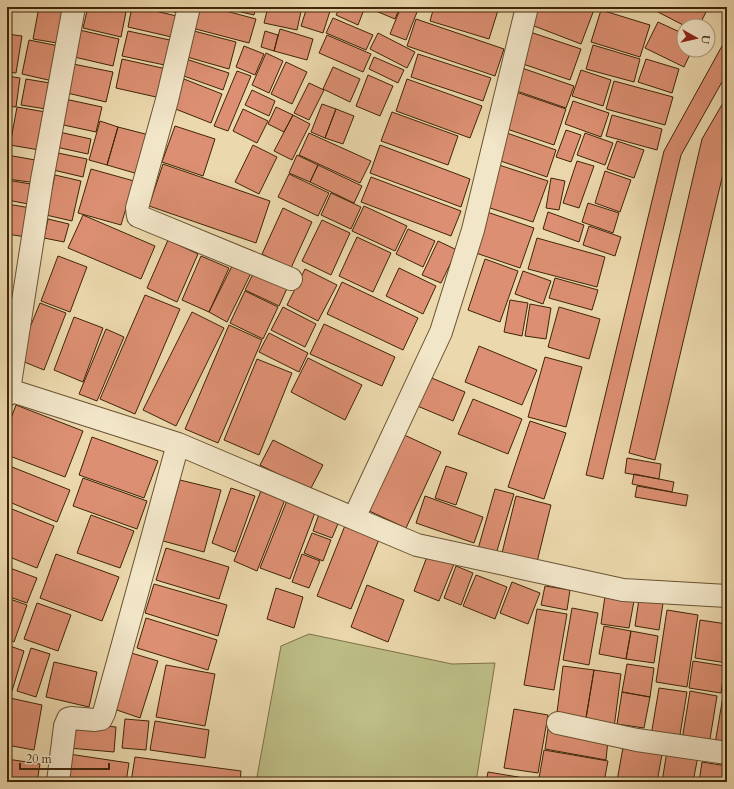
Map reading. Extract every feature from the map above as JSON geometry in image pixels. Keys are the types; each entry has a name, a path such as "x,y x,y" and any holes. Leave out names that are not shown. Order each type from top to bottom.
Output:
{"street":[{"path":"74,7 42,180 8,393 178,444 418,545 623,590 727,596"},
{"path":"189,7 167,100 137,208 138,216 291,278"},
{"path":"354,518 442,332 473,230 527,7"},
{"path":"58,782 65,726 68,719 101,719 104,713 178,444"},
{"path":"558,723 637,740 727,753"}],"green space":[{"path":"309,634 452,664 495,663 476,782 256,782 281,646"}],"building":[{"path":"39,7 68,11 63,44 33,39"},
{"path":"88,7 104,7 126,12 121,37 83,28"},
{"path":"132,7 181,17 176,38 128,27"},
{"path":"151,7 185,7 184,14"},
{"path":"197,7 211,7 256,19 249,43 192,28"},
{"path":"229,7 256,7 254,15 228,9"},
{"path":"268,7 302,7 297,30 264,23"},
{"path":"307,7 331,8 323,33 301,26"},
{"path":"340,7 365,7 358,25 336,15"},
{"path":"372,7 400,7 395,19 371,9"},
{"path":"401,7 419,7 406,40 390,34"},
{"path":"434,7 499,7 489,39 430,21"},
{"path":"536,7 595,7 581,44 529,24"},
{"path":"660,7 708,8 703,18 676,18 676,21 658,12"},
{"path":"601,10 650,25 640,57 591,42"},
{"path":"333,18 373,35 366,50 326,33"},
{"path":"416,19 504,49 495,76 407,46"},
{"path":"658,22 676,30 676,58 688,58 684,67 645,48"},
{"path":"75,29 119,39 113,66 70,56"},
{"path":"280,29 313,39 307,60 274,51"},
{"path":"128,31 179,42 174,67 122,56"},
{"path":"194,31 236,42 229,69 187,57"},
{"path":"265,31 278,35 274,51 261,47"},
{"path":"530,32 581,49 570,80 520,63"},
{"path":"378,33 415,52 407,68 370,49"},
{"path":"7,34 22,36 16,73 7,72"},
{"path":"327,35 371,54 363,72 319,53"},
{"path":"727,37 727,73 681,155 603,479 586,475 664,151"},
{"path":"29,40 64,47 57,82 22,74"},
{"path":"593,45 640,59 634,82 586,69"},
{"path":"244,46 264,54 255,75 236,67"},
{"path":"266,53 283,61 269,93 252,85"},
{"path":"418,54 491,78 483,101 411,77"},
{"path":"374,57 404,70 398,83 369,69"},
{"path":"122,59 171,70 165,99 116,88"},
{"path":"186,59 229,73 223,90 181,75"},
{"path":"646,59 679,69 672,93 638,82"},
{"path":"286,62 307,72 292,104 271,94"},
{"path":"73,64 113,72 106,102 67,93"},
{"path":"333,67 360,79 350,102 323,89"},
{"path":"519,67 574,86 566,108 511,89"},
{"path":"581,70 611,80 603,106 572,96"},
{"path":"237,71 251,76 228,131 214,126"},
{"path":"368,75 393,86 380,116 356,106"},
{"path":"7,76 20,78 16,107 7,106"},
{"path":"26,79 56,84 52,110 21,105"},
{"path":"184,79 222,94 211,123 173,108"},
{"path":"407,79 482,106 470,138 396,111"},
{"path":"614,81 673,97 665,125 606,109"},
{"path":"309,83 324,90 309,120 294,113"},
{"path":"252,90 275,101 269,116 245,105"},
{"path":"516,92 566,109 554,145 504,128"},
{"path":"727,96 727,157 655,460 629,453 702,139"},
{"path":"65,99 102,107 96,132 59,124"},
{"path":"573,101 609,113 601,137 565,124"},
{"path":"322,104 336,109 325,138 311,132"},
{"path":"17,107 51,113 45,151 10,145"},
{"path":"276,107 293,115 284,132 268,124"},
{"path":"243,109 268,121 257,143 233,131"},
{"path":"336,109 354,116 343,144 325,138"},
{"path":"392,112 458,136 448,165 381,141"},
{"path":"293,115 310,124 292,160 274,151"},
{"path":"612,115 662,129 657,150 606,136"},
{"path":"100,121 118,127 107,165 89,160"},
{"path":"175,126 215,139 203,176 162,162"},
{"path":"118,127 149,135 138,174 107,165"},
{"path":"566,130 581,135 571,162 556,157"},
{"path":"501,131 556,150 547,177 492,158"},
{"path":"59,132 91,139 88,154 56,147"},
{"path":"309,133 371,161 360,183 299,155"},
{"path":"585,133 613,143 605,165 577,155"},
{"path":"617,141 644,150 634,178 607,169"},
{"path":"253,145 277,157 259,194 235,182"},
{"path":"380,145 470,179 461,207 370,173"},
{"path":"53,152 87,159 83,177 49,169"},
{"path":"7,155 41,161 37,183 7,179"},
{"path":"297,155 318,165 310,182 289,173"},
{"path":"577,161 594,166 579,208 563,203"},
{"path":"163,164 270,201 256,243 149,206"},
{"path":"318,165 362,186 354,203 310,182"},
{"path":"499,165 548,181 533,222 484,206"},
{"path":"91,169 134,181 121,225 78,213"},
{"path":"605,171 631,180 620,212 595,203"},
{"path":"289,174 329,193 318,216 278,197"},
{"path":"55,175 81,181 72,221 46,215"},
{"path":"371,177 461,211 451,236 361,202"},
{"path":"551,178 565,181 559,210 546,208"},
{"path":"7,180 37,185 34,205 7,200"},
{"path":"331,193 361,207 351,229 321,215"},
{"path":"588,203 619,213 613,233 582,222"},
{"path":"7,204 31,208 26,237 7,234"},
{"path":"364,206 407,226 395,251 352,231"},
{"path":"283,208 312,222 291,268 262,254"},
{"path":"484,211 534,228 520,268 470,251"},
{"path":"548,212 584,225 579,242 543,229"},
{"path":"83,215 155,246 141,279 68,248"},
{"path":"48,219 69,224 64,242 44,238"},
{"path":"322,220 350,233 331,275 302,261"},
{"path":"589,226 621,237 615,256 583,245"},
{"path":"408,229 435,241 423,267 396,254"},
{"path":"357,237 391,253 373,292 339,276"},
{"path":"537,238 605,257 597,287 528,269"},
{"path":"168,240 198,254 177,302 147,288"},
{"path":"438,241 457,250 441,283 422,275"},
{"path":"58,256 87,267 70,312 41,301"},
{"path":"201,256 229,268 209,312 182,300"},
{"path":"485,259 518,271 500,322 468,310"},
{"path":"234,262 252,271 227,322 209,312"},
{"path":"256,268 289,284 279,306 245,290"},
{"path":"399,268 436,286 423,314 386,296"},
{"path":"305,269 337,285 318,321 287,305"},
{"path":"523,271 551,281 543,304 515,294"},
{"path":"555,278 598,290 592,310 549,298"},
{"path":"342,282 418,318 403,350 327,314"},
{"path":"245,291 278,307 263,339 230,323"},
{"path":"145,295 180,309 135,414 100,399"},
{"path":"510,300 528,303 522,336 504,332"},
{"path":"40,303 66,313 44,370 17,359"},
{"path":"530,304 551,308 546,339 525,336"},
{"path":"283,307 316,324 305,347 271,330"},
{"path":"559,307 600,319 589,359 548,347"},
{"path":"192,312 224,328 176,426 143,410"},
{"path":"74,317 103,328 83,382 54,370"},
{"path":"324,324 395,357 382,386 310,354"},
{"path":"229,325 262,340 218,443 185,429"},
{"path":"106,329 124,337 97,401 79,394"},
{"path":"269,333 308,353 299,372 259,352"},
{"path":"479,346 537,370 522,405 465,382"},
{"path":"545,357 582,367 566,427 528,417"},
{"path":"308,358 362,385 345,420 291,392"},
{"path":"257,359 292,373 259,455 224,440"},
{"path":"427,376 465,392 453,421 415,405"},
{"path":"473,399 522,419 508,454 458,434"},
{"path":"16,405 83,431 65,477 7,455 7,429"},
{"path":"530,421 566,433 544,499 508,487"},
{"path":"400,433 441,452 406,528 365,509"},
{"path":"92,437 158,461 144,498 79,475"},
{"path":"273,440 323,465 310,490 260,465"},
{"path":"627,458 661,464 659,479 625,473"},
{"path":"7,465 70,490 57,522 7,501"},
{"path":"446,466 467,473 456,505 435,498"},
{"path":"634,474 674,482 672,492 632,484"},
{"path":"83,478 147,501 137,529 73,506"},
{"path":"180,480 221,490 204,552 163,541"},
{"path":"637,486 688,495 686,506 635,497"},
{"path":"231,488 255,496 235,552 212,543"},
{"path":"262,488 286,497 257,571 234,561"},
{"path":"495,489 514,494 496,554 478,549"},
{"path":"425,496 483,517 474,543 416,523"},
{"path":"516,496 551,505 536,566 501,557"},
{"path":"288,498 316,510 290,579 260,568"},
{"path":"7,507 54,526 37,568 7,556"},
{"path":"320,511 340,519 332,538 313,531"},
{"path":"91,515 134,531 120,568 77,553"},
{"path":"346,523 380,537 351,609 317,596"},
{"path":"312,533 331,540 323,561 304,553"},
{"path":"166,548 229,567 219,599 156,580"},
{"path":"56,554 119,577 102,621 40,598"},
{"path":"302,554 320,561 309,588 292,582"},
{"path":"428,554 454,564 439,601 414,591"},
{"path":"456,566 473,573 461,605 444,598"},
{"path":"7,567 37,578 27,603 7,596"},
{"path":"476,575 507,587 495,619 463,606"},
{"path":"512,582 540,593 528,624 500,613"},
{"path":"154,584 227,605 218,636 145,613"},
{"path":"367,585 404,600 388,642 351,627"},
{"path":"545,586 570,590 567,610 541,605"},
{"path":"276,588 303,597 294,628 267,619"},
{"path":"605,596 634,601 629,628 601,624"},
{"path":"7,598 27,605 14,642 7,639"},
{"path":"639,599 663,603 659,630 635,626"},
{"path":"37,603 71,615 58,651 24,639"},
{"path":"572,608 598,613 589,665 563,660"},
{"path":"537,609 567,614 554,690 524,685"},
{"path":"667,610 698,615 687,687 656,682"},
{"path":"146,618 217,640 208,670 137,648"},
{"path":"700,620 727,624 727,663 695,658"},
{"path":"604,626 631,631 626,659 599,654"},
{"path":"631,631 658,636 654,663 626,659"},
{"path":"7,645 24,651 12,691 7,690"},
{"path":"31,648 50,654 36,697 17,691"},
{"path":"128,652 158,661 140,718 111,708"},
{"path":"693,661 725,666 721,693 689,688"},
{"path":"54,662 97,672 89,707 46,697"},
{"path":"627,664 654,668 650,697 622,692"},
{"path":"166,665 215,674 205,726 156,717"},
{"path":"563,666 594,670 585,724 556,720"},
{"path":"594,670 621,674 614,728 585,724"},
{"path":"659,688 687,692 679,741 651,736"},
{"path":"690,691 717,696 709,745 682,740"},
{"path":"622,692 650,697 644,728 617,724"},
{"path":"723,696 727,697 727,747 715,744"},
{"path":"10,698 42,705 34,750 7,745 7,712"},
{"path":"514,709 548,715 538,773 504,768"},
{"path":"125,719 149,721 146,750 122,748"},
{"path":"155,721 209,730 205,758 150,750"},
{"path":"549,722 608,740 606,760 545,749"},
{"path":"71,723 116,727 114,752 69,748"},
{"path":"624,742 663,749 657,782 617,781"},
{"path":"544,750 608,761 604,782 565,782 539,778"},
{"path":"667,751 698,756 693,782 662,782"},
{"path":"69,754 129,763 126,782 65,782"},
{"path":"135,757 241,771 240,782 131,782"},
{"path":"7,759 40,764 37,782 7,782"},
{"path":"702,762 727,766 726,782 699,782"},
{"path":"488,772 524,778 523,782 486,782"}]}
